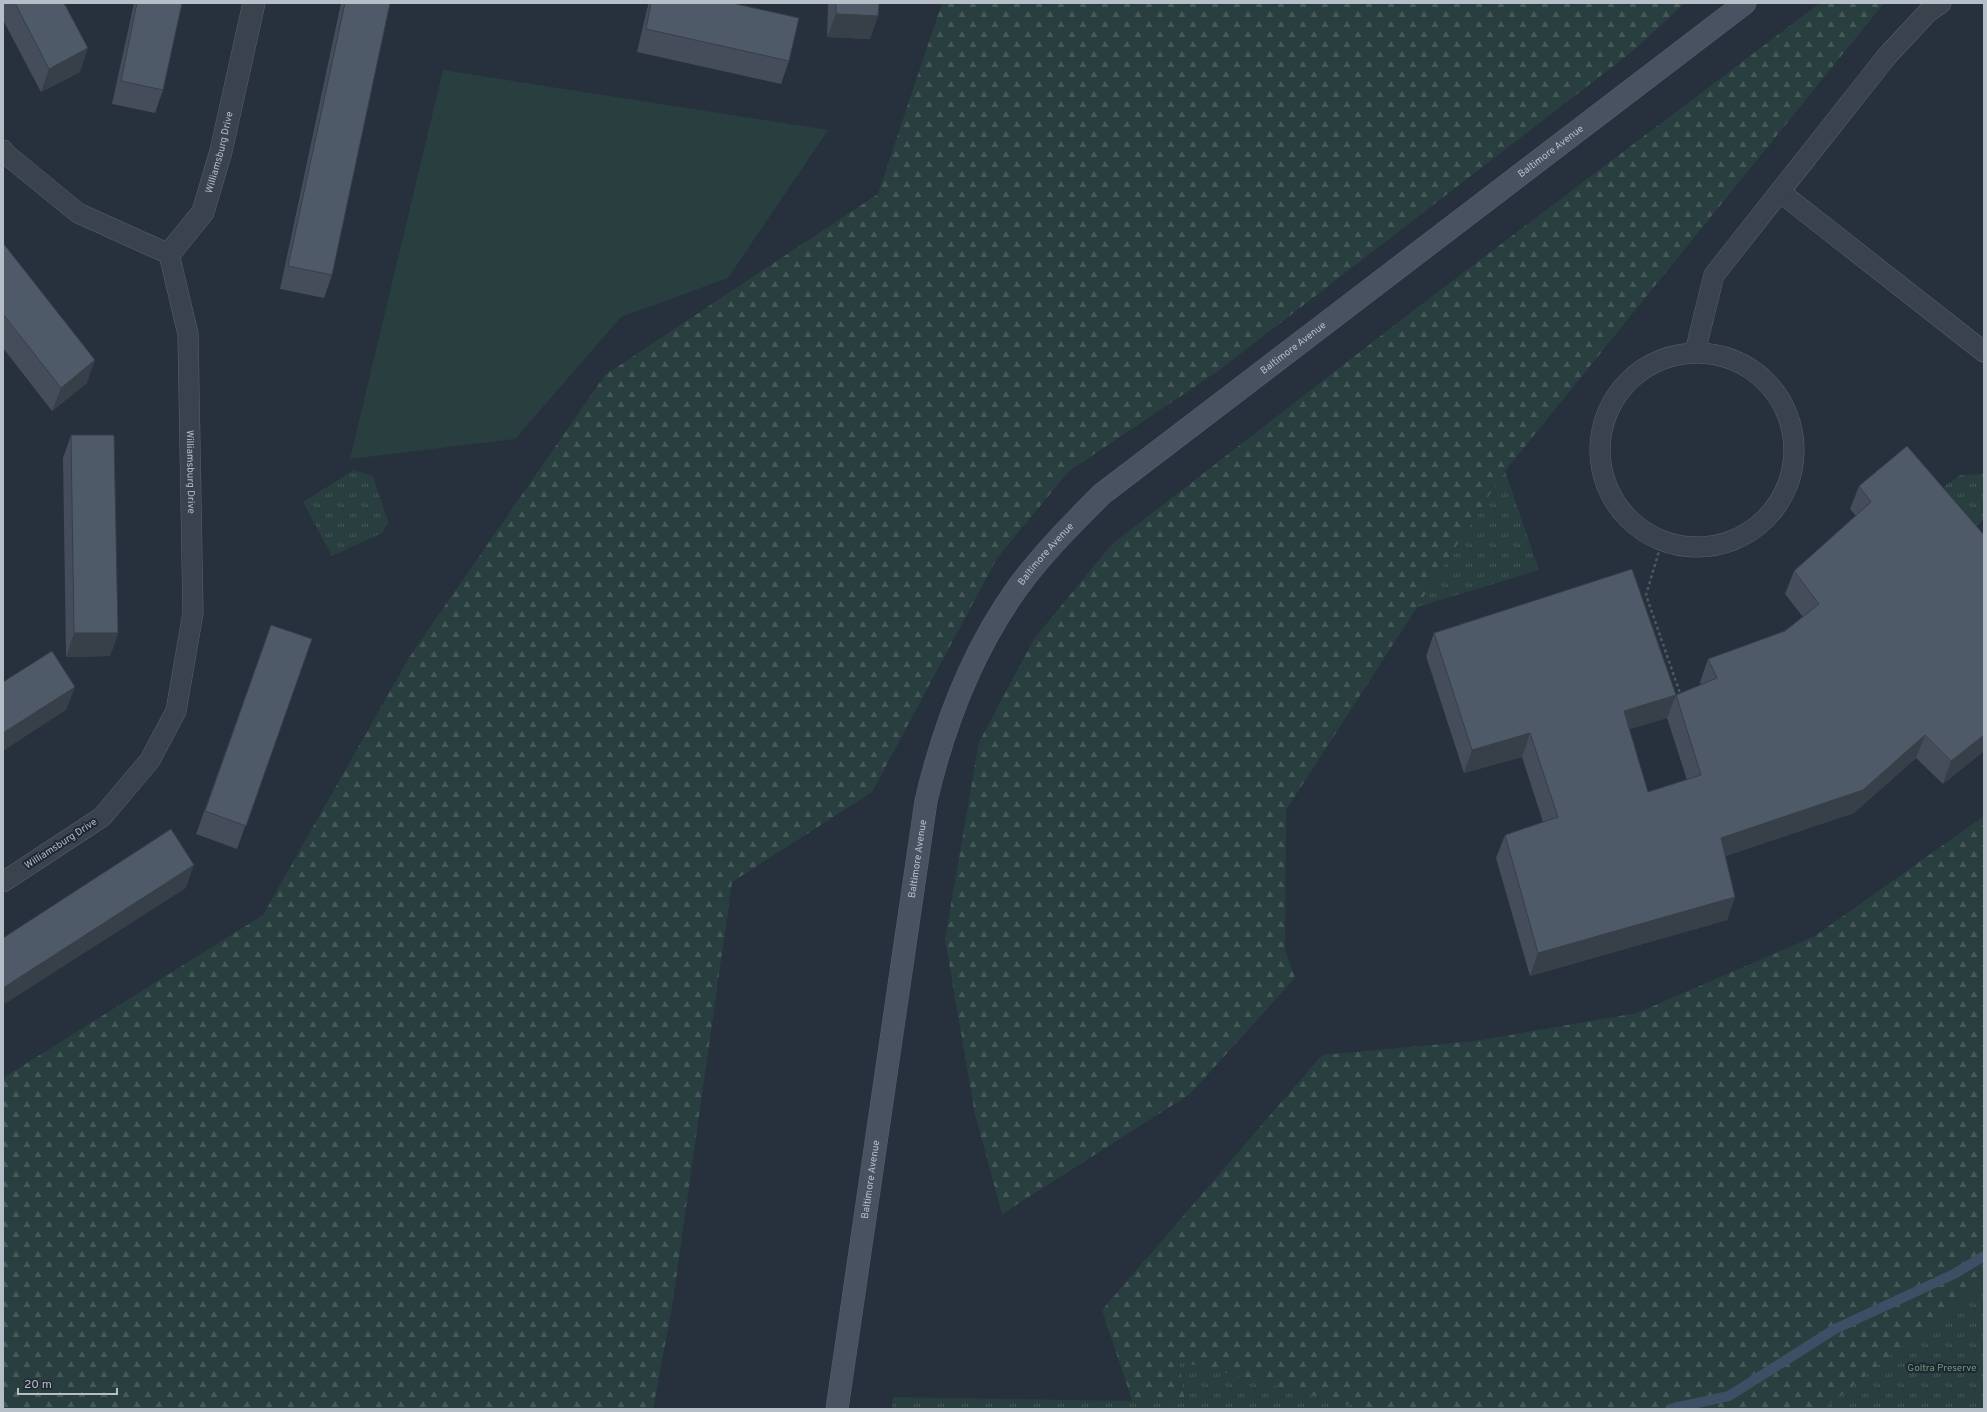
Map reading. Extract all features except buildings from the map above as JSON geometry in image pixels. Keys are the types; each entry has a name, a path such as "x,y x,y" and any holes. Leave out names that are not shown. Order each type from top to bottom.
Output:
{"street":[{"name":"Williamsburg Drive","path":"169,254 203,212 220,151 254,3"},
{"name":"Baltimore Avenue","path":"837,1409 926,801 937,755 957,696 985,640 1018,587 1057,538 1102,494 1745,3"}],"lane":[{"path":"1695,352 1714,275 1887,56 1928,12 1941,3"},
{"path":"3,150 78,213 169,254"},
{"path":"1780,192 1984,352"},
{"name":"Williamsburg Drive","path":"3,882 102,817 150,760 176,711 193,613 188,334 169,254"},
{"path":"1695,352 1729,358 1759,374 1781,400 1793,432 1794,465 1778,505 1754,530 1724,544 1690,548 1662,541 1633,523 1612,497 1601,465 1601,435 1612,403 1633,376 1662,359 1695,352"}],"path":[{"path":"1662,541 1646,595 1683,703"}],"green space":[{"path":"942,3 1685,3 1634,50 1218,371 1069,471 997,558 872,792 732,882 672,1307 653,1409 3,1409 3,1078 263,915 410,656 605,375 878,194"},
{"path":"1820,3 1884,3 1505,471 1286,810 1285,950 1295,978 1190,1094 1002,1214 975,1114 945,939 979,742 1034,639 1111,545 1414,310"},
{"path":"443,70 828,130 728,278 621,317 515,439 350,459"},
{"path":"354,470 373,476 388,522 382,533 332,556 303,502"},
{"path":"1505,471 1539,570 1417,607"},
{"path":"1984,474 1984,519 1961,541 1926,500 1960,475"},
{"path":"1984,816 1984,1409 1135,1409 1102,1310 1322,1055 1475,1041 1637,1013 1815,936"},
{"name":"Goltra Preserve","path":"1984,1283 1984,1409 1823,1409"},
{"path":"1179,1361 1367,1409 892,1409 893,1397 1185,1402"}],"waterway":[{"path":"1670,1409 1729,1396 1835,1329 1954,1274 1984,1256"}]}
